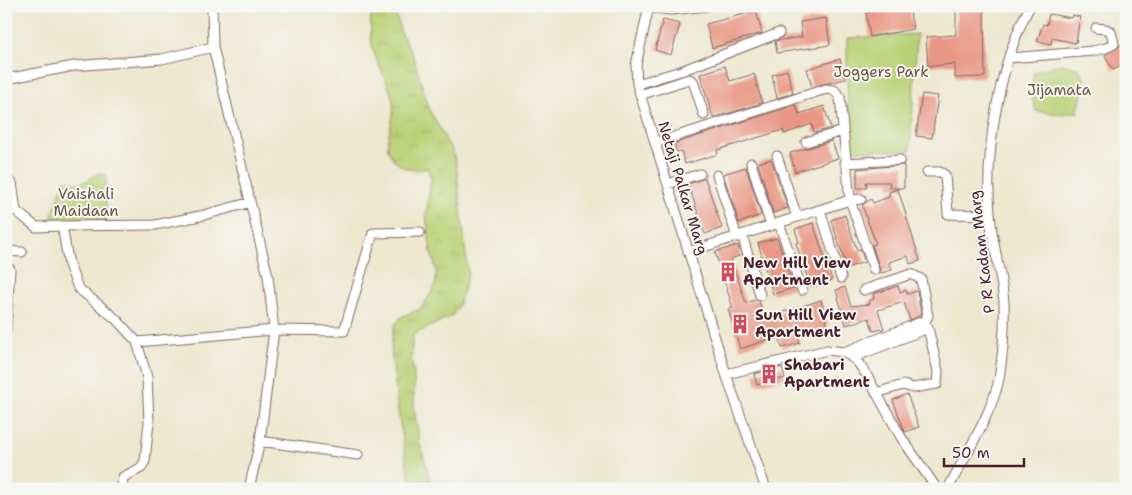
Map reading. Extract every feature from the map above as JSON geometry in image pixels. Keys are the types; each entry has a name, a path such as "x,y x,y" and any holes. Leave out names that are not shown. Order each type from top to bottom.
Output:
{"street":[{"path":"212,6 213,47 248,203 268,276 274,330 260,441 249,489"},
{"path":"649,6 671,10 707,6"},
{"name":"Netaji Palkar Marg","path":"649,6 636,65 637,84 726,374 766,489"},
{"name":"P R Kadam Marg","path":"948,489 982,423 998,381 1003,348 1004,302 990,215 988,180 992,138 1009,58 1016,33 1030,6"},
{"path":"1009,58 1093,50 1106,48 1114,44 1111,32 1106,29 1096,28"},
{"path":"637,84 681,71 779,33"},
{"path":"6,79 74,66 162,59 213,47"},
{"path":"640,95 689,79 693,81 704,115"},
{"path":"655,143 826,89 834,90 840,97 850,200 874,270"},
{"path":"806,142 843,131"},
{"path":"777,156 797,217"},
{"path":"845,163 900,160"},
{"path":"751,163 802,290"},
{"path":"927,172 940,172 945,175 948,214 990,215"},
{"path":"668,184 700,174"},
{"path":"717,175 760,295"},
{"path":"6,180 12,183 16,211 36,227 155,225 200,216 248,203"},
{"path":"688,252 850,200 861,199"},
{"path":"820,210 841,278"},
{"path":"62,226 69,265 78,288 116,319 137,342 147,377 148,422 145,461 141,468 123,477 122,489"},
{"path":"137,342 274,330 344,331 373,233 420,232"},
{"path":"6,250 22,252"},
{"path":"6,330 10,269"},
{"path":"726,374 827,350 844,352 926,320 928,316 921,279 911,274 864,290"},
{"path":"852,358 928,328 938,371 937,384 914,388 903,385 876,393"},
{"path":"844,352 866,374 901,437 937,489"},
{"path":"260,441 358,455"}],"green space":[{"path":"371,6 394,6 401,33 412,53 430,111 453,152 456,163 468,274 458,307 452,316 413,335 411,358 414,373 414,408 420,444 433,489 411,489 397,406 391,347 394,326 401,317 420,309 432,292 436,282 436,270 431,252 426,216 431,178 427,168 415,170 405,168 396,162 389,152 388,142 393,116 393,103 390,90 372,47"},
{"name":"Joggers Park","path":"917,34 910,151 848,150 847,38"},
{"name":"Jijamata","path":"1061,64 1078,68 1085,79 1078,112 1059,114 1036,111 1031,94 1034,72"},
{"name":"Vaishali Maidaan","path":"99,173 106,175 106,224 51,218 65,179 79,183"}],"building":[{"path":"909,6 913,29 870,37 866,13"},
{"path":"984,6 985,77 955,78 955,64 928,66 926,37 956,35 956,7"},
{"path":"756,11 762,33 712,48 706,24"},
{"path":"1049,14 1071,18 1072,15 1080,17 1076,43 1052,38 1051,44 1037,41 1043,24 1047,25"},
{"path":"826,18 830,45 777,53 775,41 802,37 800,22"},
{"path":"663,20 680,24 671,55 655,50"},
{"path":"1126,42 1126,64 1113,70 1105,55"},
{"path":"840,59 846,79 812,87 807,69"},
{"path":"725,66 730,81 754,74 762,103 713,118 700,74"},
{"path":"787,70 793,93 777,98 772,75"},
{"path":"922,94 938,96 932,138 916,136"},
{"path":"796,105 799,114 824,106 831,128 814,133 812,124 784,134 783,130 717,150 718,154 685,164 681,151 677,152 674,144 679,142"},
{"path":"832,141 838,158 795,172 790,153"},
{"path":"771,159 788,208 773,213 758,163"},
{"path":"904,165 904,188 889,188 890,182 866,182 867,188 857,188 857,169"},
{"path":"746,167 761,215 739,223 723,174"},
{"path":"705,178 722,228 705,234 688,184"},
{"path":"898,189 920,261 910,264 908,256 889,262 892,270 881,273 872,245 876,244 862,205 871,199 873,203 889,197 889,192"},
{"path":"845,215 857,250 860,249 865,262 847,268 831,220"},
{"path":"813,223 832,280 810,286 796,243 799,242 795,229"},
{"path":"777,238 794,288 773,294 758,243"},
{"path":"738,245 741,255 731,259 746,303 759,301 765,318 821,300 828,328 798,335 800,343 782,348 779,336 740,349 728,309 733,308 715,252"},
{"path":"898,286 900,292 906,290 907,294 917,291 921,315 910,320 904,302 878,310 884,329 873,331 869,318 846,325 836,290 845,287 851,306 870,304 869,301 874,299 873,294"},
{"name":"Shabari Apartment","path":"782,367 785,378 757,385 754,374"},
{"path":"907,394 919,427 905,432 893,400"}],"place":[{"name":"New Hill View Apartment","path":"728,272"},
{"name":"Sun Hill View Apartment","path":"740,324"},
{"name":"Shabari Apartment","path":"769,374"}]}
